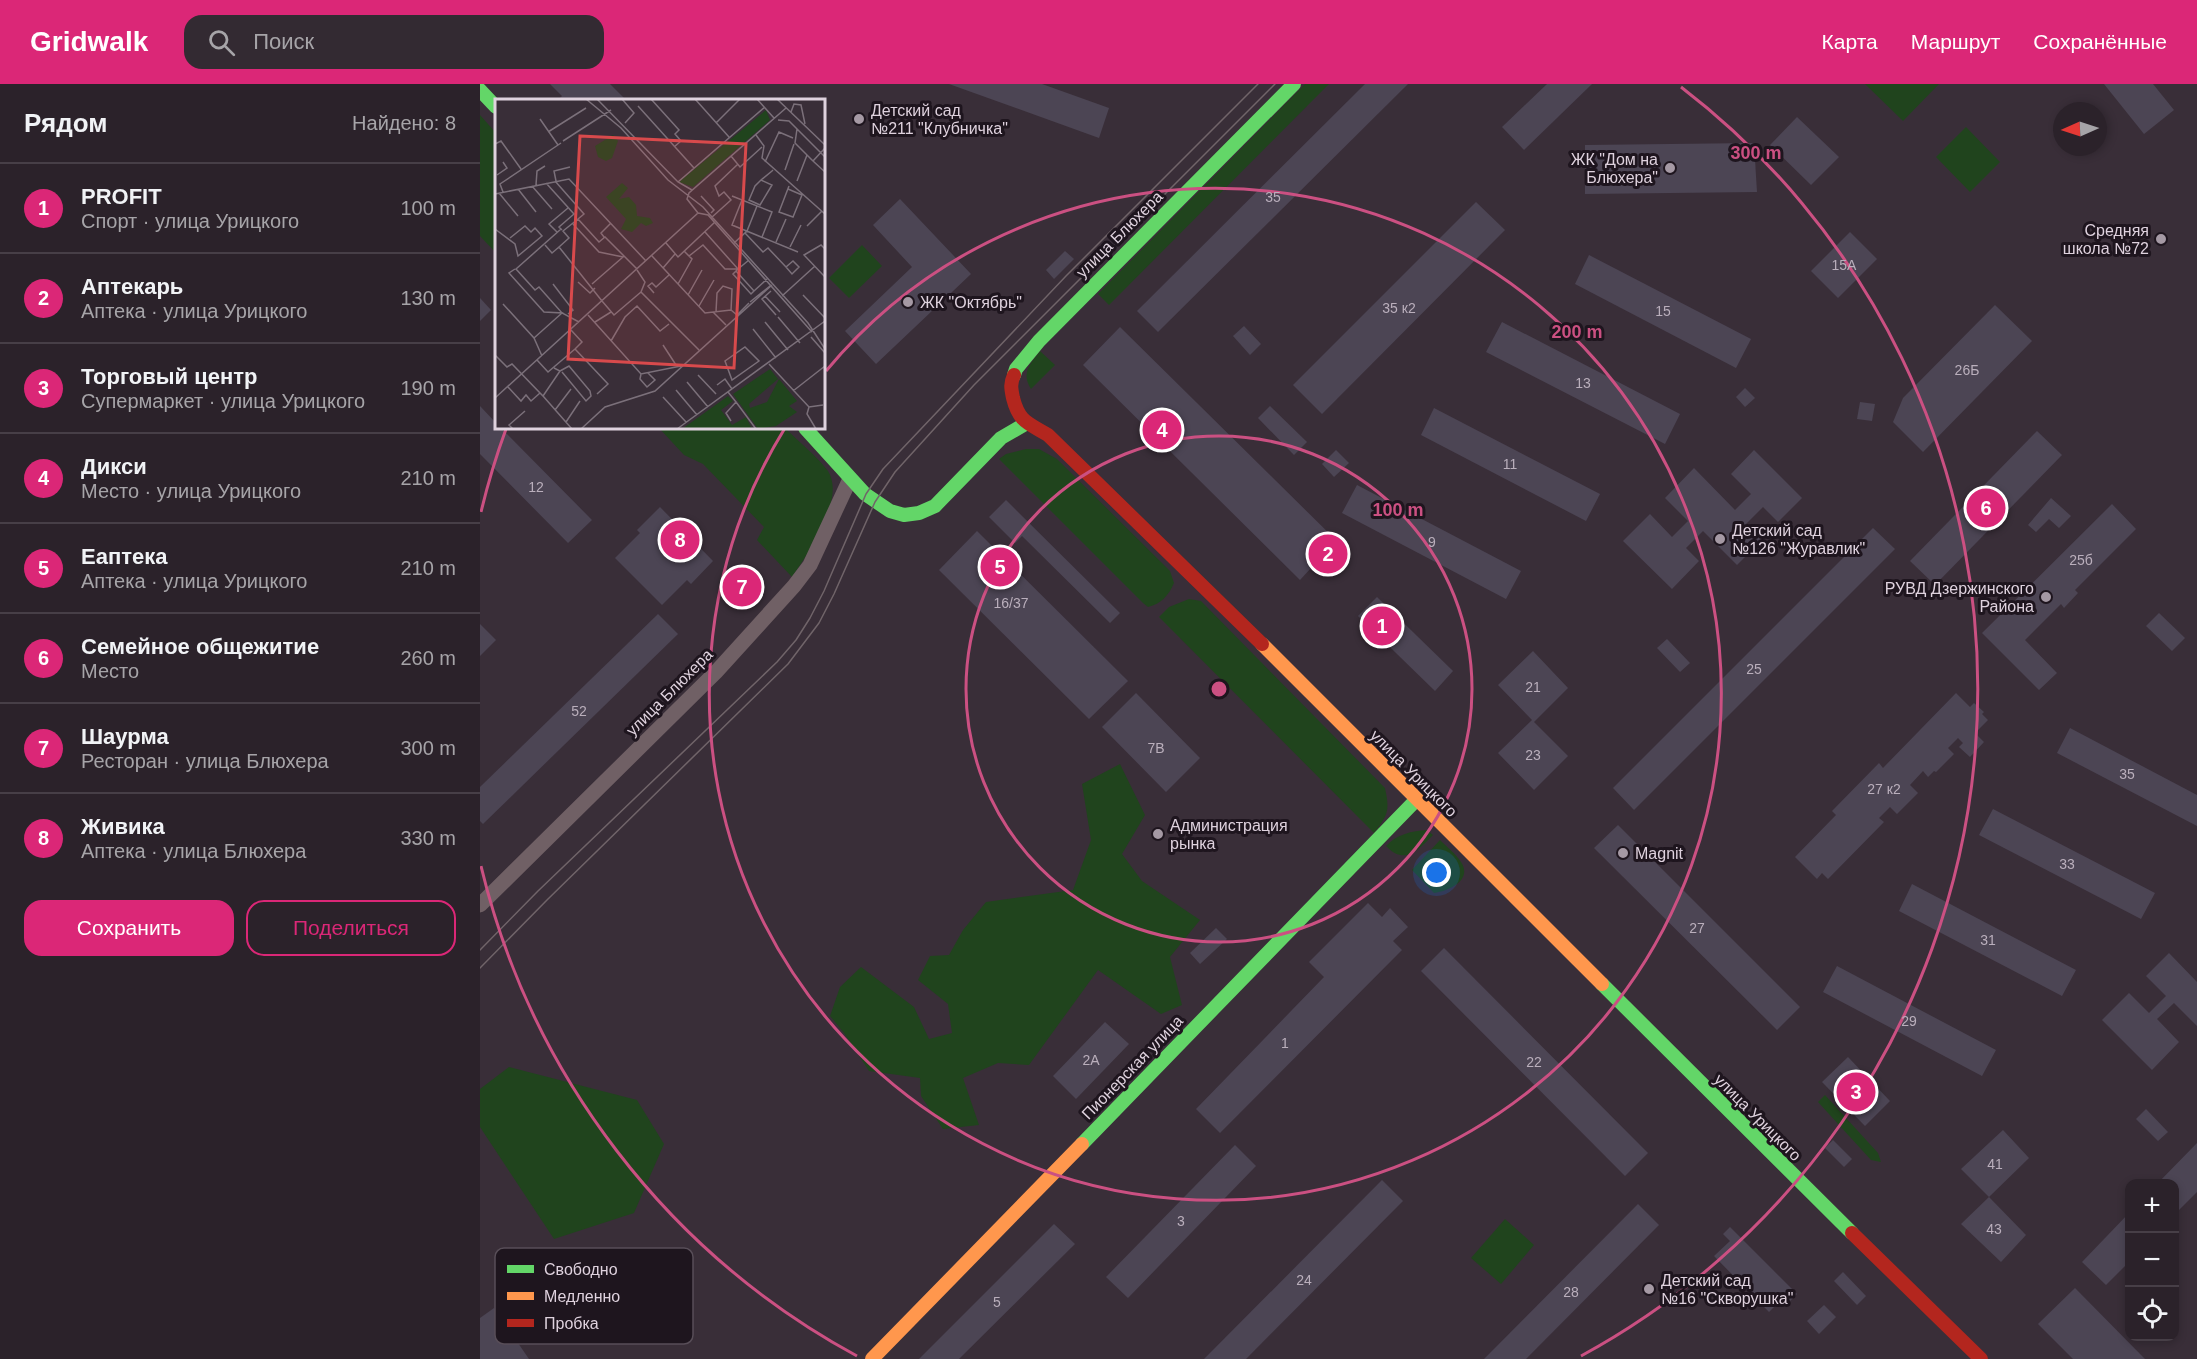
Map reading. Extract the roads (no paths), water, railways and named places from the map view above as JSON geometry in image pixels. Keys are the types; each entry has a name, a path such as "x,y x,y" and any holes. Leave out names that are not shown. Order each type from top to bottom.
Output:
{"street":[{"name":"улица Блюхера","path":"1027,423 1017,413 1010,384 1016,369 1039,341 1294,84"},
{"path":"480,90 495,106"},
{"path":"806,429 850,479 874,502 899,515 926,512 935,506 1001,438 1027,423"},
{"name":"улица Урицкого","path":"1027,423 1048,435 1193,575 1788,1170 1981,1359"},
{"name":"улица Блюхера","path":"480,905 716,672 794,586 810,565 850,479"},
{"name":"Пионерская улица","path":"873,1359 1417,799"}],"tram line":[{"path":"480,950 538,891 777,662 796,640 810,618 866,494 883,469 1066,276 1258,84"},
{"path":"480,968 788,664 819,623 875,502 895,472 974,385 1275,84"}],"place":[{"name":"Детский сад №211 \"Клубничка\"","path":"859,119"},
{"name":"ЖК \"Дом на Блюхера\"","path":"1670,168"},
{"name":"Средняя школа №72","path":"2161,239"},
{"name":"ЖК \"Октябрь\"","path":"908,302"},
{"name":"Дикси","path":"1162,430"},
{"name":"Семейное общежитие","path":"1986,508"},
{"name":"Детский сад №126 \"Журавлик\"","path":"1720,539"},
{"name":"Живика","path":"680,540"},
{"name":"Аптекарь","path":"1328,554"},
{"name":"Еаптека","path":"1000,567"},
{"name":"Шаурма","path":"742,587"},
{"name":"РУВД Дзержинского Района","path":"2046,597"},
{"name":"PROFIT","path":"1382,626"},
{"name":"Администрация рынка","path":"1158,834"},
{"name":"Magnit","path":"1623,853"},
{"name":"Торговый центр","path":"1856,1092"},
{"name":"Детский сад №16 \"Скворушка\"","path":"1649,1289"}]}
